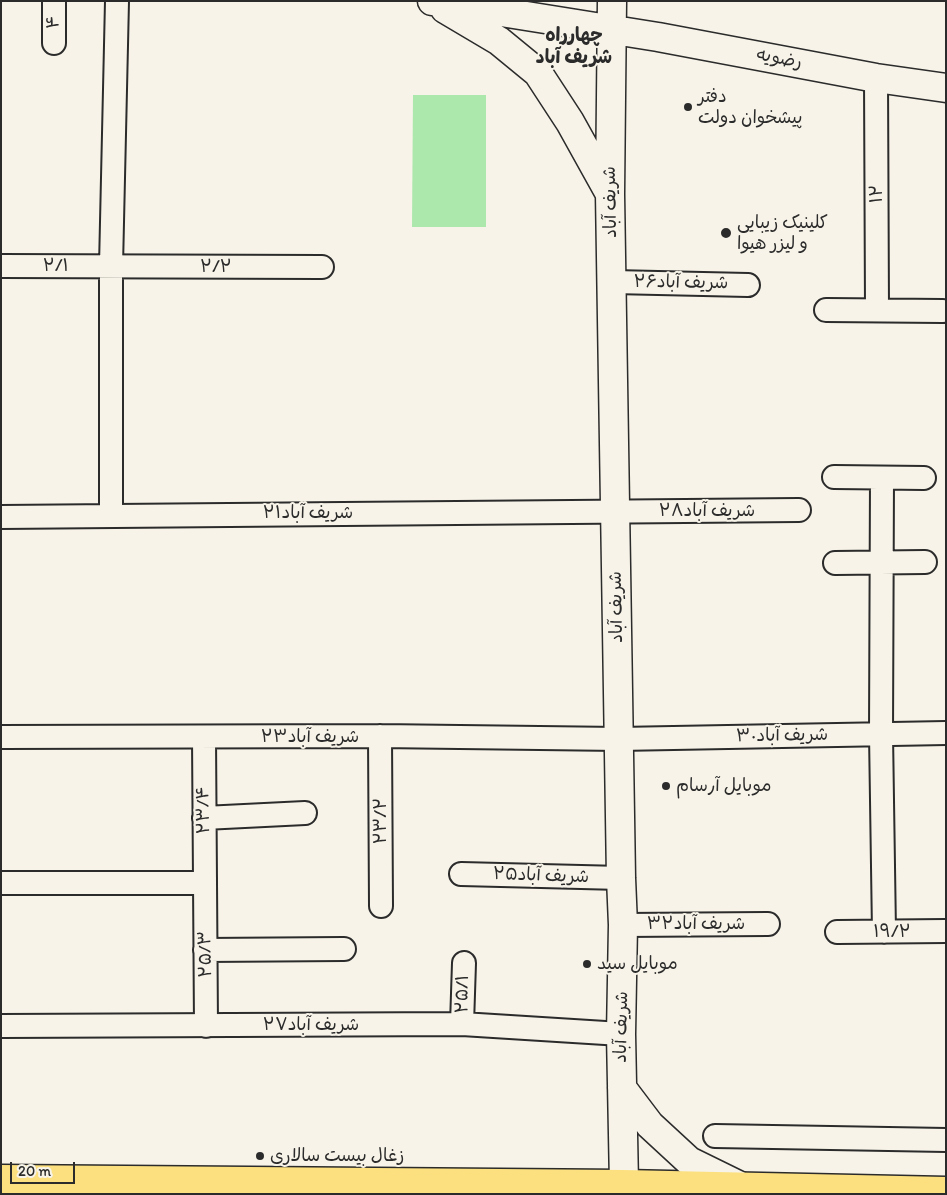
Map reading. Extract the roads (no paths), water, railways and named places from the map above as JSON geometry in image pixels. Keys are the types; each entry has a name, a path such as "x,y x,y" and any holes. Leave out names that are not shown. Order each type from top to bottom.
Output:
{"main road":[{"name":"رضویه","path":"432,1 658,37 876,78 946,88"},
{"path":"432,1 499,40 538,73 570,122 610,194"},
{"name":"شریف آباد","path":"612,1 610,194 623,925 621,1034 624,1184"},
{"path":"622,1088 650,1125 689,1161 742,1187"},
{"path":"1,1179 112,1187 624,1184 946,1191"}],"street":[{"name":"۴","path":"54,1 54,43"},
{"path":"111,515 111,266 117,1"},
{"name":"۱۲","path":"876,78 877,310"},
{"name":"۲/۱","path":"1,266 111,266"},
{"name":"۲/۲","path":"111,266 322,267"},
{"name":"شریف آباد۲۶","path":"613,282 748,284"},
{"path":"826,310 943,311"},
{"path":"834,477 924,478"},
{"path":"882,478 881,734 884,932"},
{"name":"شریف آباد۲۸","path":"616,511 799,510"},
{"name":"شریف آباد۲۱","path":"1,517 616,511"},
{"path":"835,563 925,562"},
{"name":"شریف آباد۳۰","path":"619,739 946,733"},
{"name":"شریف آباد۲۳","path":"1,737 380,736 619,739"},
{"name":"۲۳/۲","path":"380,736 381,906"},
{"name":"۲۳/۴","path":"204,737 205,883"},
{"path":"204,818 305,813"},
{"name":"شریف آباد۲۵","path":"461,874 621,878"},
{"path":"1,882 205,883"},
{"name":"۲۵/۳","path":"205,883 206,1026"},
{"name":"شریف آباد۳۲","path":"623,925 768,924"},
{"name":"۱۹/۲","path":"837,932 946,931"},
{"path":"205,950 344,949"},
{"name":"۲۵/۱","path":"462,1024 464,963"},
{"name":"شریف آباد۲۷","path":"1,1026 462,1024 621,1034"},
{"path":"715,1136 946,1140"}],"place":[{"name":"دفتر پیشخوان دولت","path":"688,107"},
{"name":"کلینیک زیبایی و لیزر هیوا","path":"726,233"},
{"name":"موبایل آرسام","path":"666,786"},
{"name":"موبایل سید","path":"587,964"},
{"name":"زغال بیست سالاری","path":"260,1156"}],"district":[{"name":"چهارراه شریف آباد","path":"574,47"}]}
